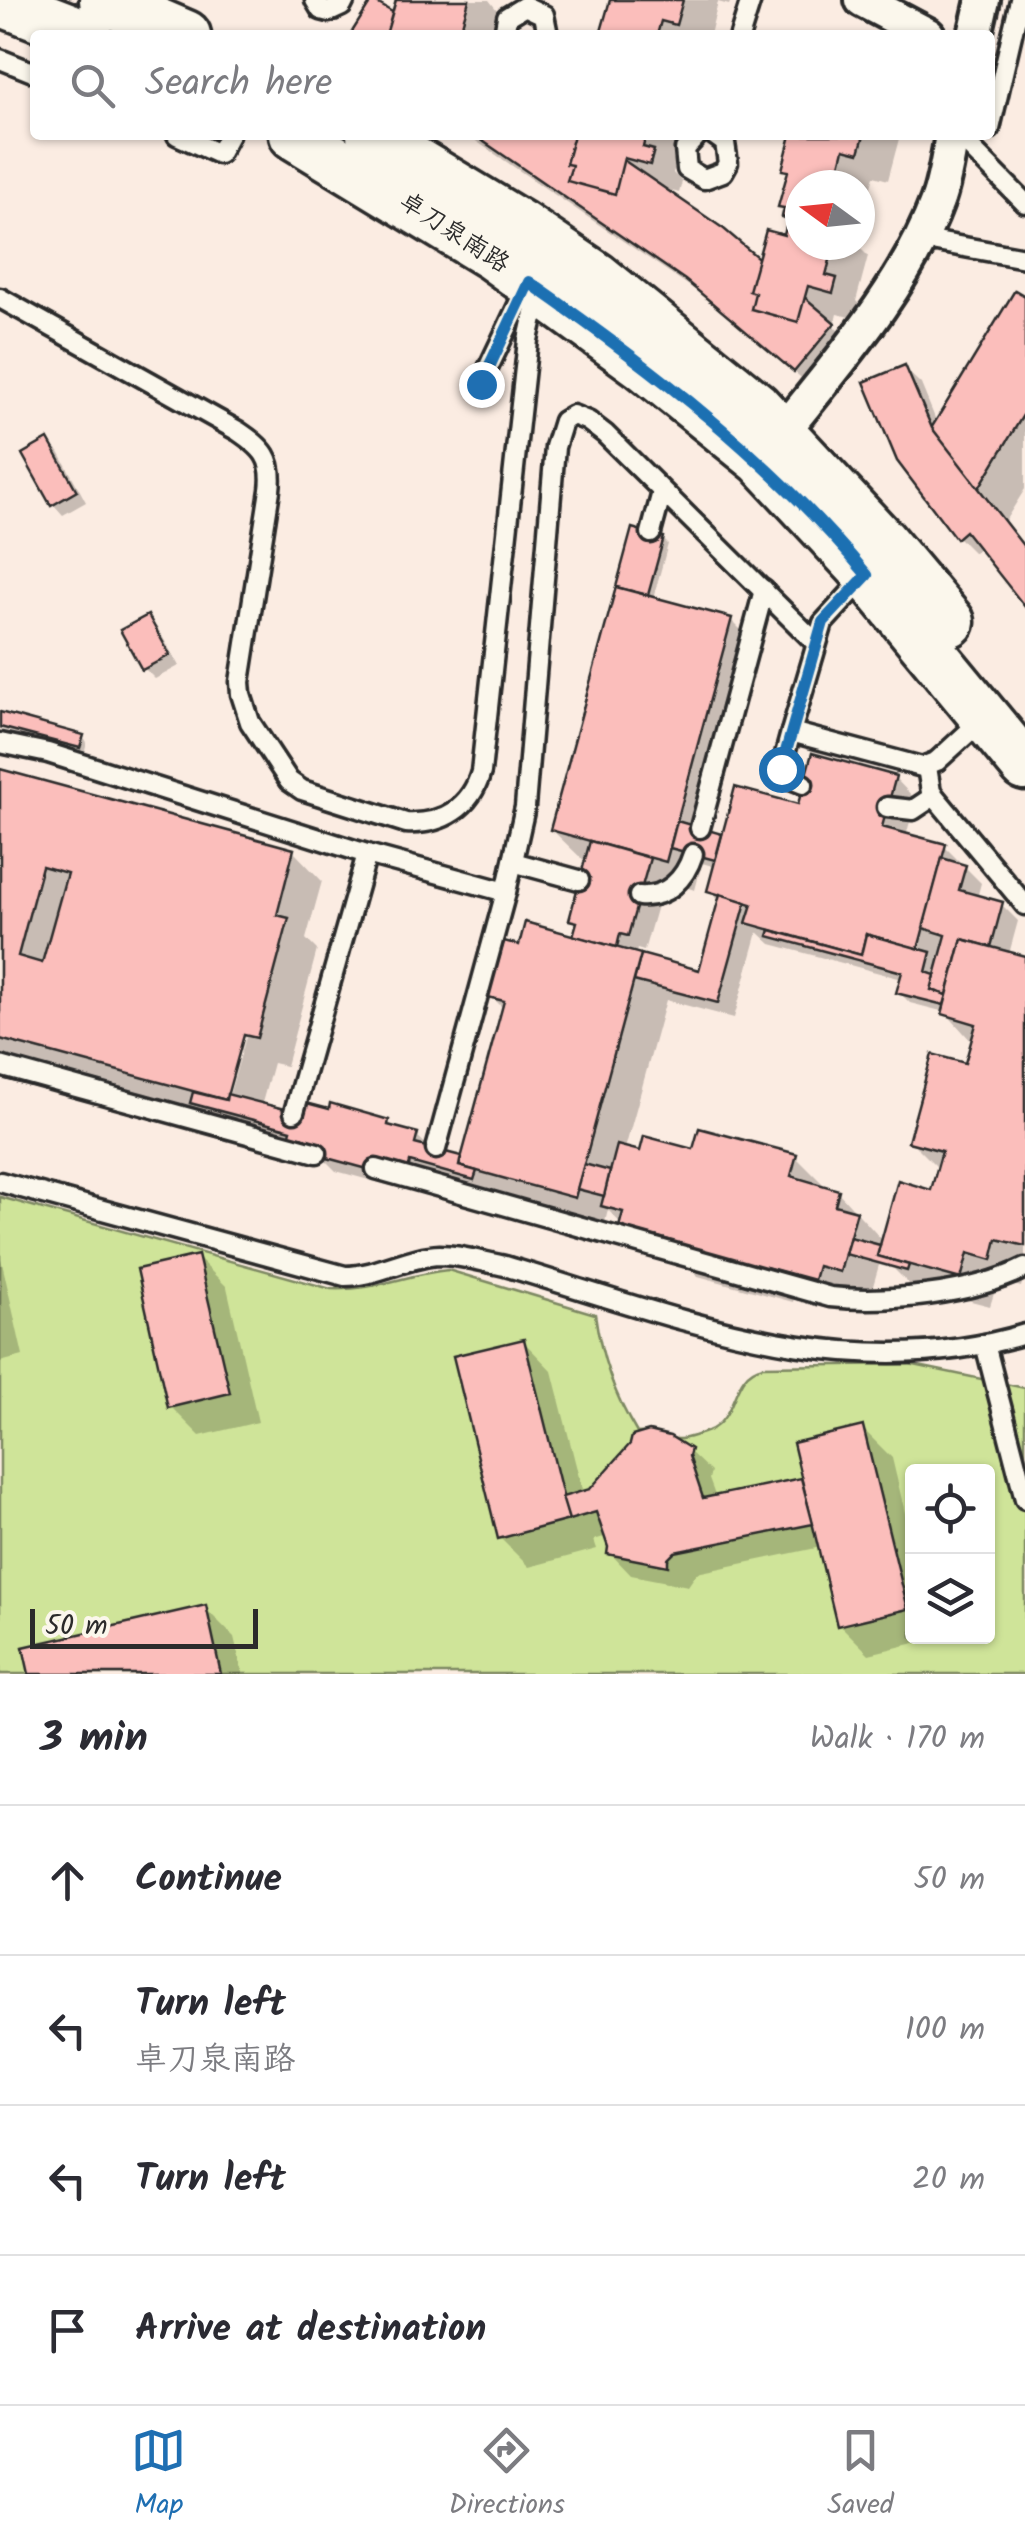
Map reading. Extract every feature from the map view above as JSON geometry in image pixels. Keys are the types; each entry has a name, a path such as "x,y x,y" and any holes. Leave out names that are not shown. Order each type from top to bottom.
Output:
{"street":[{"path":"104,0 174,30"},
{"path":"862,0 919,30"},
{"path":"976,30 983,0"},
{"path":"0,1 75,30"},
{"name":"卓刀泉南路","path":"303,140 367,177 537,288 643,365 772,446 867,575 1006,715"},
{"name":"卓刀泉南路","path":"379,140 520,225 597,277 772,446 881,540 1006,715 1025,766"},
{"path":"772,446 890,293 937,202 954,140"}],"lane":[{"path":"315,0 321,10 328,12 342,6 345,0"},
{"path":"741,30 750,0"},
{"path":"995,106 1020,0"},
{"path":"505,30 506,17 514,10 536,4 547,30"},
{"path":"0,59 30,71"},
{"path":"187,140 219,154 226,140"},
{"path":"693,140 684,149 684,159 687,169 704,179 723,172 728,163 722,140"},
{"path":"960,140 1025,204"},
{"path":"983,161 987,140"},
{"path":"920,239 1025,258"},
{"path":"0,298 238,431 265,450 272,473 240,682 250,722 289,782 302,790 406,823 424,824 440,820 472,796 481,772 537,288"},
{"path":"481,384 537,288"},
{"path":"431,1167 526,807 556,447 564,421 573,415 588,421 815,642"},
{"path":"651,533 662,492"},
{"path":"803,784 788,778 781,769 815,642 823,622 867,575"},
{"path":"700,828 764,590"},
{"path":"791,732 927,767 1006,715"},
{"path":"0,743 48,754 367,854 506,892"},
{"path":"927,767 934,796 1025,905"},
{"path":"887,807 913,810 934,796"},
{"path":"290,1129 367,854"},
{"path":"639,896 652,896 676,884 684,876 693,854"},
{"path":"513,862 579,880"},
{"path":"0,1066 290,1129 317,1153"},
{"path":"376,1169 431,1167 830,1297 869,1299 931,1293 982,1284 1025,1268"},
{"path":"0,1182 346,1276 363,1276 439,1255 505,1266 770,1343 833,1351 897,1352 985,1344 1025,1334"},
{"path":"985,1344 1025,1498"}],"green space":[{"path":"0,1197 331,1289 363,1287 448,1270 595,1314 610,1376 637,1433 679,1439 708,1431 725,1416 745,1377 763,1366 909,1364 1025,1388 1025,1674 0,1674"}],"building":[{"path":"372,0 423,30 353,30"},
{"path":"396,0 469,0 460,30 387,30"},
{"path":"610,0 683,0 676,25 661,21 658,30 601,30"},
{"path":"481,140 594,140 724,229 835,323 794,372 685,280"},
{"path":"573,140 645,140 643,147 654,150 650,165 624,158 615,194 567,181 572,165 566,164"},
{"path":"790,140 863,140 859,153 844,149 839,170 782,170"},
{"path":"785,182 785,218 784,208 778,207"},
{"path":"766,230 784,235 785,231 785,260 830,260 826,275 837,278 833,293 808,286 798,322 751,309 755,293 749,291"},
{"path":"1015,290 1025,296 1025,412 965,511 927,488 934,477 910,463"},
{"path":"905,365 932,428 1025,548 1025,607 965,531 956,539 897,461 864,382"},
{"path":"48,439 77,491 51,506 22,454"},
{"path":"632,528 664,537 648,595 616,587"},
{"path":"616,587 732,618 666,862 550,830"},
{"path":"148,615 170,655 142,670 120,630"},
{"path":"0,712 84,735 80,748 0,727"},
{"path":"812,753 896,776 882,827 946,844 918,949 866,934 861,955 746,923 752,904 707,891 735,787 798,804"},
{"path":"0,769 294,849 277,915 289,918 257,1038 244,1035 226,1100 0,1039","holes":["42,866 67,873 42,963 18,956"]},
{"path":"677,821 722,834 715,860 670,848"},
{"path":"590,841 650,858 628,936 620,934 617,947 573,936 577,922 569,920"},
{"path":"942,858 966,865 959,890 1003,902 991,947 962,939 947,995 931,990 946,935 923,928"},
{"path":"720,894 746,902 718,1003 634,981 641,954 699,970"},
{"path":"525,922 641,954 575,1198 459,1166 504,1001 488,997 504,941 519,945"},
{"path":"770,930 861,955 866,934 931,952 926,972 935,975 931,990 947,995 944,1005 896,993 902,972 768,936"},
{"path":"962,939 1025,956 1025,1246 997,1239 992,1260 968,1253 961,1279 877,1256 898,1180 931,1190 942,1151 908,1142 932,1054 965,1063 976,1024 942,1014"},
{"path":"193,1092 226,1100 227,1094 296,1112 299,1101 329,1109 330,1103 418,1133 415,1144 461,1156 459,1166 477,1171 474,1180 410,1162 407,1173 375,1171 316,1155 288,1141 291,1130 190,1103"},
{"path":"699,1128 797,1154 791,1176 839,1190 835,1205 857,1211 840,1272 818,1266 814,1280 766,1267 764,1274 666,1247 668,1240 619,1227 623,1212 601,1206 617,1145 640,1151 644,1136 693,1149"},
{"path":"584,1164 610,1171 604,1196 577,1189"},
{"path":"850,1237 880,1245 877,1256 909,1265 907,1271 845,1254"},
{"path":"198,1255 230,1393 168,1408 137,1269"},
{"path":"524,1339 569,1520 498,1539 453,1356"},
{"path":"863,1426 905,1610 837,1626 793,1443"},
{"path":"649,1431 670,1436 691,1449 689,1456 703,1498 801,1478 813,1524 675,1552 668,1559 668,1566 607,1554 596,1512 569,1520 562,1497 590,1489 630,1444 632,1436"},
{"path":"206,1605 221,1674 29,1674 23,1647"}],"route":[{"path":"481,384 529,282 643,365 760,460 867,575 823,622 781,769"}]}
